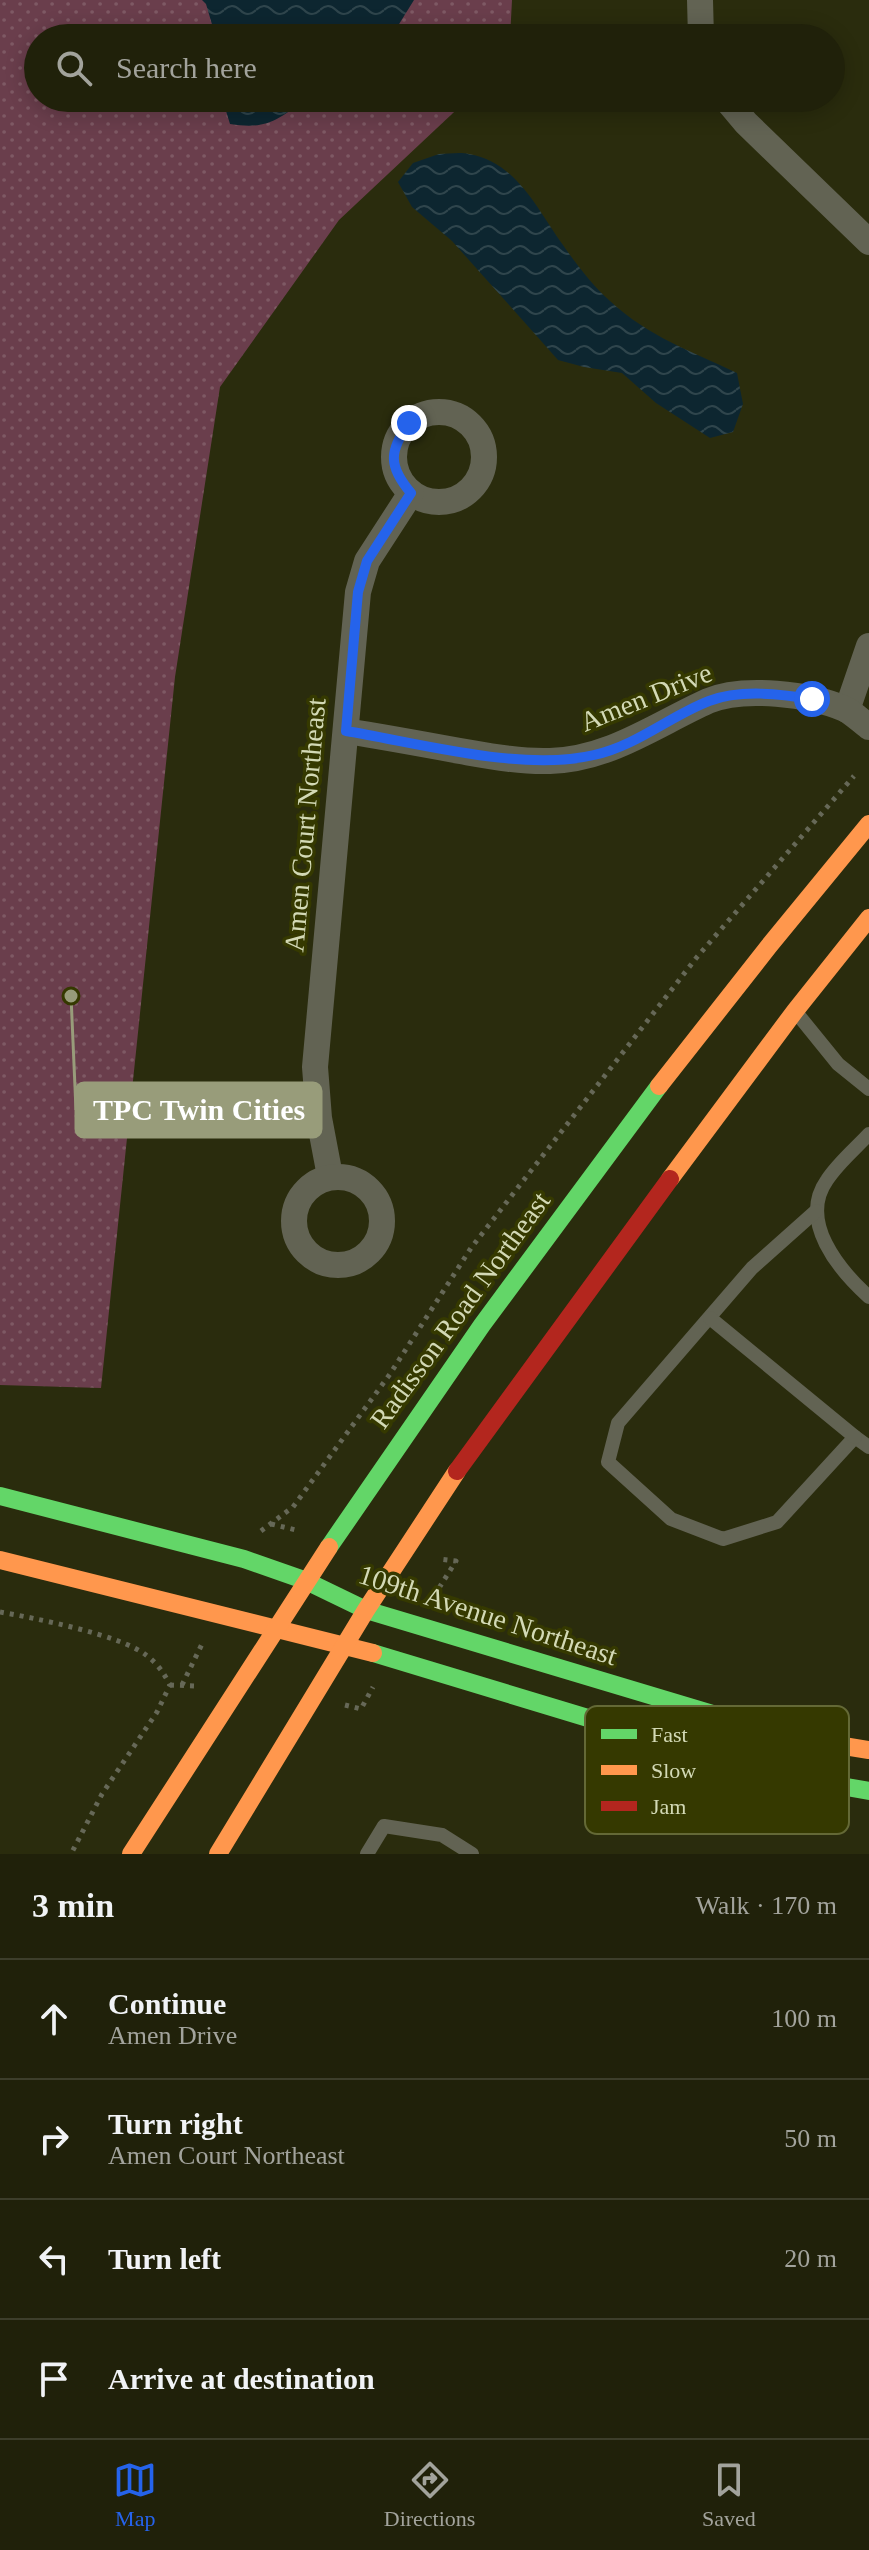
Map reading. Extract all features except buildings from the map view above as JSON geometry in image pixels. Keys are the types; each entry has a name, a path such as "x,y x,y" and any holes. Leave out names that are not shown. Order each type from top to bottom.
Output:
{"main road":[{"name":"Radisson Road Northeast","path":"131,1854 232,1689 304,1580 510,1285 762,952 869,824"},
{"path":"218,1854 366,1610 477,1440 795,1011 869,918"},
{"name":"109th Avenue Northeast","path":"0,1496 244,1559 304,1580 366,1610 686,1706"},
{"path":"0,1560 276,1625 585,1717"},
{"name":"109th Avenue Northeast","path":"849,1747 869,1750"},
{"path":"849,1787 869,1791"}],"street":[{"path":"700,0 701,24"},
{"path":"737,112 869,242"},
{"name":"Amen Court Northeast","path":"330,1176 319,1118 315,1067 358,592 367,561 411,493"},
{"path":"847,710 869,646"},
{"name":"Amen Drive","path":"346,731 507,759 550,761 595,755 636,739 711,700 744,695 785,695 812,699 847,710 869,727"}],"lane":[{"path":"795,1011 838,1064 869,1089"},
{"path":"869,1134 825,1182 816,1211 823,1241 869,1297"},
{"path":"816,1211 752,1268 618,1423 608,1462 671,1519 723,1539 777,1522 855,1437"},
{"path":"710,1318 869,1447"},
{"path":"367,1854 384,1826 442,1835 472,1854"}],"path":[{"path":"261,1530 293,1507 390,1374 471,1248 697,957 854,776"},
{"path":"0,1612 123,1643 144,1653 161,1669 170,1685"},
{"path":"170,1685 182,1685"},
{"path":"71,1854 102,1794 157,1712 170,1685"}],"shaded area":[{"path":"0,0 512,0 511,24 24,24 24,112 454,112 339,220 220,387 175,677 101,1388 0,1385"}],"water":[{"path":"202,0 414,0 399,24 212,24"},
{"path":"226,112 287,112 272,122 254,126 230,124"},
{"path":"439,154 469,154 500,167 525,190 579,267 610,301 655,334 737,373 743,404 733,432 710,438 656,403 622,373 558,360 452,241 412,207 398,182 413,163"}],"traffic: fast":[{"path":"329,1547 482,1325 659,1086"},
{"path":"0,1496 244,1559 304,1580 366,1610 686,1706"},
{"path":"373,1653 585,1717"},
{"path":"849,1787 869,1791"}],"traffic: slow":[{"path":"659,1086 869,824"},
{"path":"670,1179 795,1011 869,918"},
{"path":"218,1854 366,1610 457,1471"},
{"path":"131,1854 329,1547"},
{"path":"0,1560 373,1653"},
{"path":"849,1747 869,1750"}],"traffic: jam":[{"path":"457,1471 670,1179"}],"place":[{"name":"TPC Twin Cities","path":"71,996"}],"route":[{"path":"409,423 396,441 393,459 398,478 411,493 367,561 358,592 346,731 507,759 550,761 595,755 636,739 711,700 744,695 785,695 812,699"}]}
